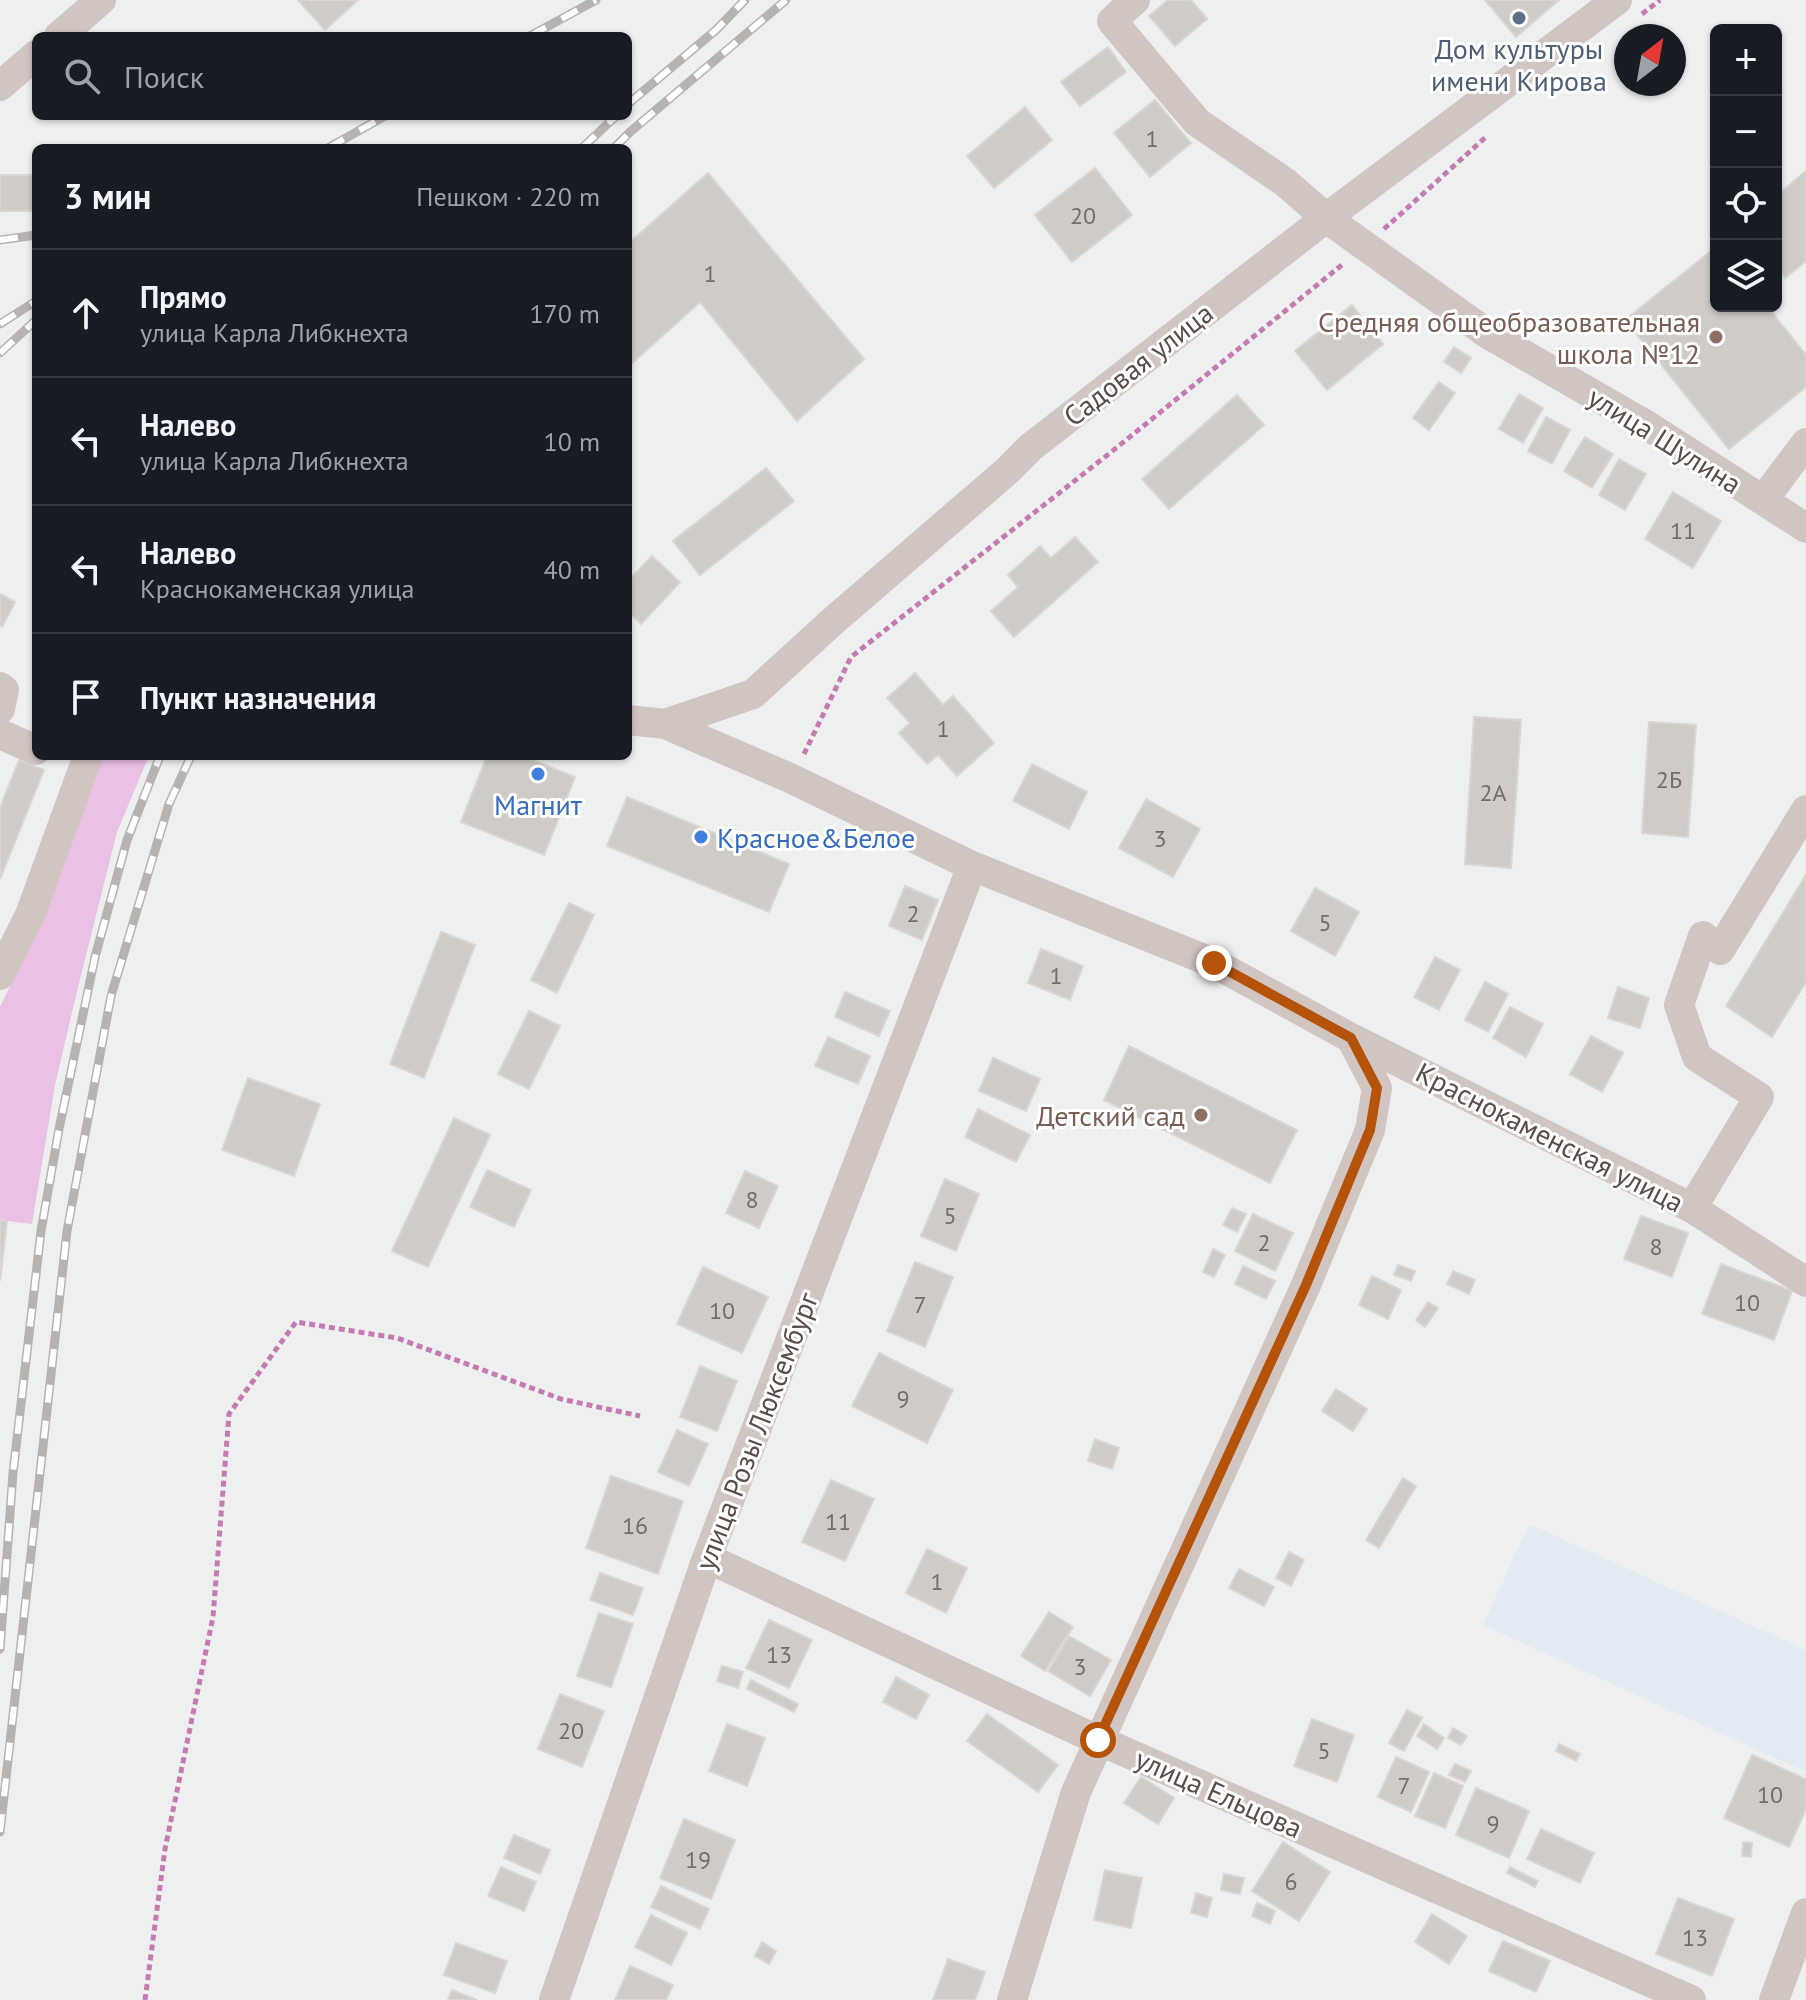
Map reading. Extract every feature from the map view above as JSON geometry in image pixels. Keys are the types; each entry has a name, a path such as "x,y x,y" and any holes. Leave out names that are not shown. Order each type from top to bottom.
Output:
{"street":[{"path":"64,32 101,0"},
{"name":"улица Шулина","path":"1135,0 1112,21 1197,122 1286,183 1326,218 1488,334 1648,426 1806,528"},
{"name":"Садовая улица","path":"665,724 753,694 1031,447 1326,218 1626,9"},
{"path":"0,86 32,58"},
{"path":"1763,500 1806,443"},
{"path":"0,687 4,690 0,709"},
{"name":"Краснокаменская улица","path":"632,720 665,724 790,778 972,866 1214,963 1351,1038 1692,1208 1806,1282"},
{"path":"0,734 32,748"},
{"path":"0,975 30,915 86,762"},
{"path":"1692,1208 1759,1097 1697,1057 1679,1005 1703,936 1720,950 1806,810"},
{"name":"улица Розы Люксембург","path":"554,2000 707,1558 972,866"},
{"path":"1012,2000 1076,1792 1306,1285 1370,1130 1377,1088 1351,1038"},
{"name":"улица Ельцова","path":"707,1558 1098,1740 1691,2000"},
{"path":"1774,2000 1806,1913"}],"path":[{"path":"1626,9 1660,0"},
{"path":"790,778 851,657 1115,449 1365,246 1491,132"},
{"path":"145,2000 165,1849 213,1617 229,1414 296,1322 397,1338 561,1399 640,1416"}],"shaded area":[{"path":"101,760 147,760 117,832 78,987 55,1085 32,1224 0,1220 0,1007 41,921"},
{"path":"1529,1524 1806,1650 1806,1772 1483,1625"}],"building":[{"path":"298,0 358,0 325,30"},
{"path":"1168,0 1191,0 1207,19 1175,46 1149,16"},
{"name":"Дом культуры имени Кирова","path":"1485,0 1559,0 1516,37"},
{"path":"1108,47 1126,72 1080,106 1061,82"},
{"path":"1155,100 1191,143 1150,177 1114,133"},
{"path":"1025,107 1052,140 994,188 967,156"},
{"path":"1095,168 1132,215 1072,262 1035,215"},
{"path":"1806,171 1806,261 1785,278 1782,274 1782,191"},
{"path":"708,173 864,359 797,421 700,302 632,363 632,240"},
{"path":"0,175 32,175 32,211 0,211"},
{"name":"Средняя общеобразовательная школа №12","path":"1710,252 1710,312 1772,312 1806,355 1806,387 1729,449 1625,320"},
{"path":"1352,305 1383,344 1327,390 1295,351"},
{"path":"1454,347 1471,358 1461,373 1444,362"},
{"path":"1439,382 1455,393 1429,430 1413,418"},
{"path":"1519,394 1543,408 1523,443 1499,429"},
{"path":"1237,395 1264,425 1169,509 1142,479"},
{"path":"1546,417 1570,430 1552,464 1528,451"},
{"path":"1585,437 1613,454 1592,488 1564,471"},
{"path":"1619,459 1646,474 1625,510 1599,495"},
{"path":"766,468 794,501 700,575 673,541"},
{"path":"1673,492 1721,521 1693,568 1645,539"},
{"path":"1075,537 1098,562 1014,637 991,611 1018,587 1008,575 1040,546 1051,558"},
{"path":"652,556 680,582 641,624 632,615 632,577"},
{"path":"0,594 15,602 2,627 0,626"},
{"path":"915,673 943,705 953,696 994,743 957,776 938,755 927,764 899,733 910,723 887,698"},
{"path":"1474,717 1521,720 1511,868 1465,864"},
{"path":"1649,722 1696,725 1688,837 1642,833"},
{"path":"19,760 44,770 0,879 0,808"},
{"path":"485,760 533,760 575,777 544,855 461,822"},
{"path":"1032,764 1087,792 1069,829 1013,801"},
{"path":"627,797 789,864 769,912 607,846"},
{"path":"1146,799 1200,829 1173,877 1119,848"},
{"path":"1806,875 1806,982 1772,1037 1726,1006"},
{"path":"905,886 938,900 922,940 889,926"},
{"path":"1315,888 1359,912 1335,956 1291,931"},
{"path":"569,903 594,915 557,993 531,980"},
{"path":"441,932 475,945 424,1078 390,1064"},
{"path":"1041,949 1083,966 1070,1000 1028,983"},
{"path":"1435,957 1460,970 1439,1010 1414,997"},
{"path":"1485,982 1508,994 1488,1032 1465,1020"},
{"path":"1618,987 1649,998 1640,1028 1608,1018"},
{"path":"845,992 890,1011 879,1036 835,1017"},
{"path":"1510,1007 1543,1024 1526,1057 1493,1038"},
{"path":"529,1011 560,1026 529,1089 498,1074"},
{"path":"1591,1036 1623,1053 1602,1092 1570,1074"},
{"path":"828,1037 870,1056 858,1084 815,1066"},
{"name":"Детский сад","path":"1129,1046 1297,1130 1270,1183 1104,1100"},
{"path":"993,1058 1040,1079 1026,1111 979,1091"},
{"path":"248,1078 320,1104 294,1176 222,1150"},
{"path":"978,1109 1030,1135 1016,1162 965,1137"},
{"path":"454,1118 490,1135 428,1267 392,1251"},
{"path":"487,1170 531,1190 514,1227 470,1207"},
{"path":"745,1171 778,1186 759,1228 726,1213"},
{"path":"945,1179 979,1194 956,1251 921,1236"},
{"path":"1232,1208 1246,1214 1237,1232 1223,1225"},
{"path":"1253,1214 1293,1233 1275,1271 1235,1251"},
{"path":"1641,1216 1688,1233 1672,1277 1624,1259"},
{"path":"0,1220 7,1221 0,1281"},
{"path":"1213,1249 1225,1255 1214,1277 1203,1272"},
{"path":"915,1262 953,1277 925,1347 887,1331"},
{"path":"1721,1264 1792,1291 1774,1340 1702,1314"},
{"path":"1398,1265 1415,1271 1411,1281 1394,1275"},
{"path":"1243,1266 1275,1281 1266,1299 1235,1284"},
{"path":"703,1267 768,1297 742,1353 677,1324"},
{"path":"1453,1271 1475,1280 1469,1294 1447,1284"},
{"path":"1372,1276 1401,1290 1388,1319 1359,1305"},
{"path":"1428,1302 1438,1308 1425,1327 1416,1320"},
{"path":"879,1353 953,1390 927,1443 852,1406"},
{"path":"700,1366 737,1381 717,1431 680,1417"},
{"path":"1336,1389 1367,1409 1353,1431 1322,1411"},
{"path":"677,1430 708,1444 689,1486 658,1472"},
{"path":"1095,1439 1119,1448 1112,1469 1088,1461"},
{"path":"611,1476 683,1501 658,1574 586,1548"},
{"path":"1403,1478 1416,1486 1379,1548 1366,1540"},
{"path":"831,1480 874,1499 845,1561 802,1542"},
{"path":"927,1549 967,1568 946,1613 906,1593"},
{"path":"1289,1552 1304,1560 1291,1586 1276,1578"},
{"path":"1239,1569 1274,1587 1264,1606 1229,1588"},
{"path":"600,1573 643,1588 633,1615 590,1600"},
{"path":"1049,1612 1073,1627 1045,1671 1021,1656"},
{"path":"599,1613 633,1624 611,1687 577,1676"},
{"path":"769,1620 812,1640 789,1688 746,1668"},
{"path":"1069,1636 1111,1660 1090,1696 1048,1671"},
{"path":"722,1666 743,1672 738,1688 717,1681"},
{"path":"896,1677 929,1695 916,1719 883,1702"},
{"path":"751,1680 798,1704 794,1712 747,1689"},
{"path":"560,1694 604,1711 582,1767 538,1749"},
{"path":"1407,1710 1422,1718 1404,1751 1389,1743"},
{"path":"987,1714 1058,1765 1038,1792 967,1741"},
{"path":"1312,1719 1354,1735 1337,1782 1294,1766"},
{"path":"727,1724 765,1738 747,1786 709,1771"},
{"path":"1424,1724 1444,1738 1437,1749 1417,1736"},
{"path":"1453,1728 1467,1736 1461,1745 1448,1738"},
{"path":"1559,1744 1580,1754 1576,1761 1556,1751"},
{"path":"1752,1755 1806,1779 1806,1809 1789,1847 1724,1818"},
{"path":"1396,1757 1429,1772 1411,1812 1378,1797"},
{"path":"1455,1764 1471,1771 1465,1782 1449,1775"},
{"path":"1434,1773 1463,1786 1445,1828 1415,1816"},
{"path":"1141,1777 1174,1798 1158,1824 1124,1803"},
{"path":"1476,1788 1529,1811 1509,1858 1456,1835"},
{"path":"684,1819 735,1840 711,1899 660,1878"},
{"path":"1541,1829 1594,1853 1580,1883 1527,1859"},
{"path":"514,1835 550,1850 540,1874 504,1858"},
{"path":"1283,1842 1330,1872 1299,1921 1252,1891"},
{"path":"1743,1842 1752,1843 1751,1857 1742,1856"},
{"path":"501,1867 536,1882 524,1911 488,1896"},
{"path":"1510,1867 1538,1881 1535,1887 1507,1873"},
{"path":"1105,1870 1142,1878 1131,1928 1094,1920"},
{"path":"1224,1874 1244,1878 1240,1894 1221,1890"},
{"path":"661,1886 709,1909 700,1929 651,1907"},
{"path":"1196,1893 1212,1898 1207,1917 1191,1913"},
{"path":"1678,1898 1734,1919 1712,1976 1656,1954"},
{"path":"1257,1903 1275,1911 1270,1924 1252,1916"},
{"path":"1432,1914 1467,1936 1449,1964 1415,1942"},
{"path":"651,1915 687,1933 671,1965 635,1947"},
{"path":"1503,1941 1550,1961 1536,1992 1489,1971"},
{"path":"762,1942 776,1951 769,1964 755,1956"},
{"path":"456,1943 507,1961 495,1993 444,1975"},
{"path":"948,1959 985,1972 975,2000 933,2000"},
{"path":"630,1966 673,1985 666,2000 615,2000"},
{"path":"452,1990 477,2000 448,2000"}],"railway":[{"path":"537,32 596,0"},
{"path":"632,101 716,30 745,0"},
{"path":"618,144 786,0"},
{"path":"335,144 378,120"},
{"path":"586,144 612,120"},
{"path":"0,240 32,236"},
{"path":"0,324 32,304"},
{"path":"0,353 32,324"},
{"path":"0,1649 13,1473 41,1231 59,1129 95,957 127,840 158,760"},
{"path":"0,1832 67,1231 111,996 169,804 189,760"}],"place":[{"name":"Дом культуры имени Кирова","path":"1519,18"},
{"name":"Средняя общеобразовательная школа №12","path":"1716,337"},
{"name":"Магнит","path":"538,774"},
{"name":"Красное&Белое","path":"701,837"},
{"name":"Детский сад","path":"1201,1115"}],"route":[{"path":"1098,1740 1306,1285 1370,1130 1377,1088 1351,1038 1214,963"}]}
